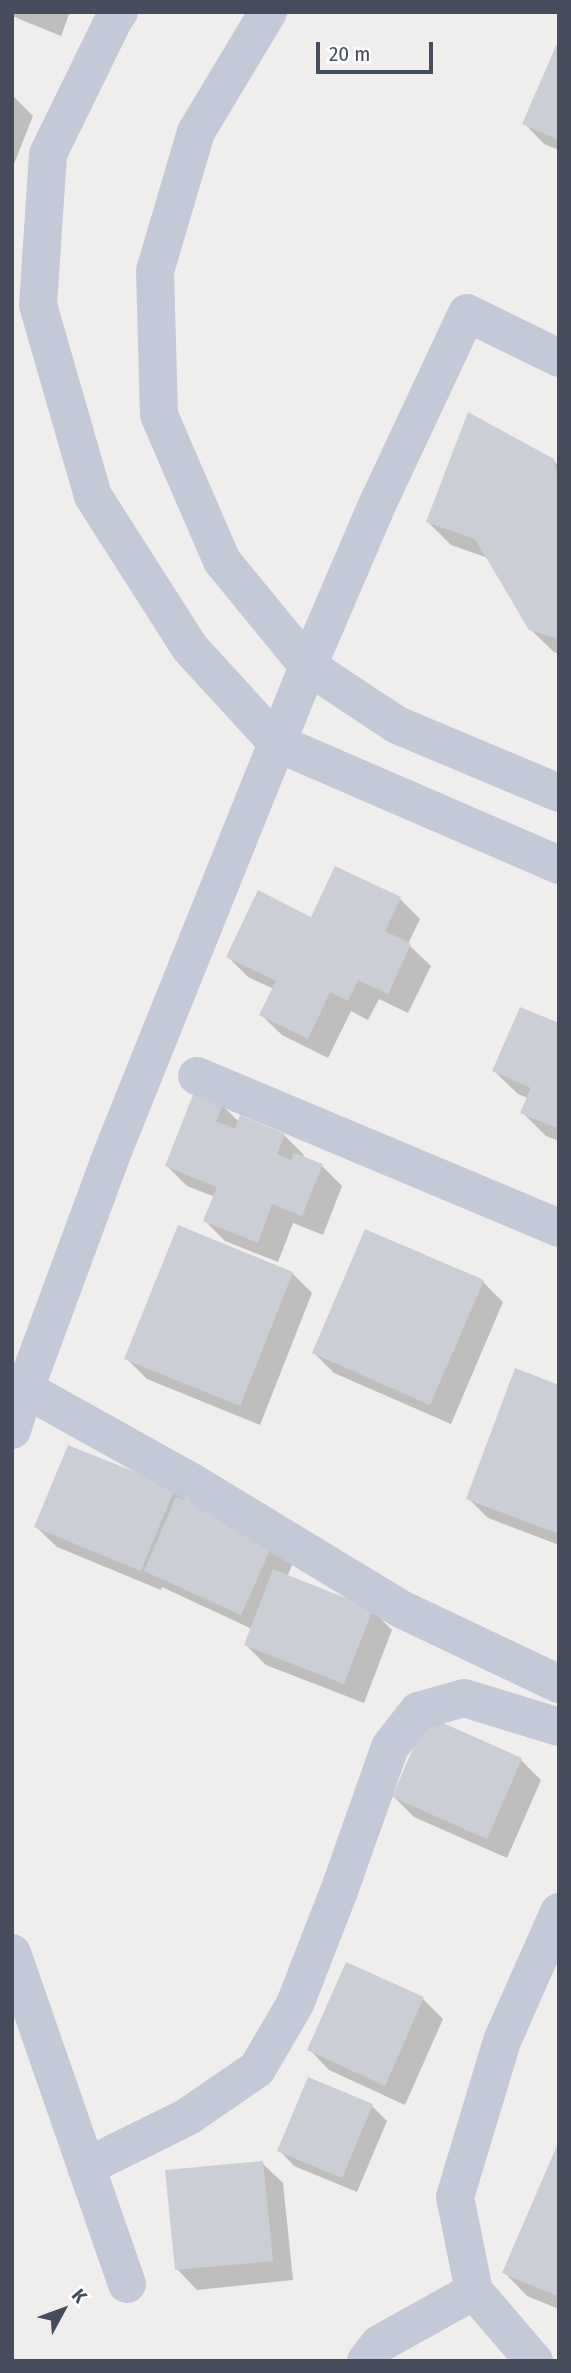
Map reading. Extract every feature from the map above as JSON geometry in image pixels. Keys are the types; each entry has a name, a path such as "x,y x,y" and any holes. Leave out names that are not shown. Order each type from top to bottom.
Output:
{"street":[{"path":"119,12 48,154 38,304 93,496 190,648 277,743 559,865"},
{"path":"268,12 196,132 155,271 159,415 222,561 308,666 397,725 559,793"},
{"path":"12,1430 113,1151 308,666 377,505 467,313 559,358"},
{"path":"197,1076 559,1228"},
{"path":"25,1389 190,1481 401,1609 559,1684"},
{"path":"86,2167 187,2117 257,2069 295,2004 390,1747 418,1711 464,1698 559,1727"},
{"path":"534,2361 474,2291 455,2197 502,2041 559,1912"},
{"path":"12,1953 127,2284"},
{"path":"366,2361 379,2344 474,2291"}],"building":[{"path":"559,39 559,140 522,124"},
{"path":"468,412 554,459 559,487 559,639 529,630 475,539 426,522"},
{"path":"335,866 401,897 385,931 411,944 388,994 358,980 348,1001 330,992 308,1039 259,1015 276,981 226,957 258,890 311,917"},
{"path":"520,1007 559,1023 559,1129 520,1113 531,1088 492,1071"},
{"path":"194,1092 223,1104 216,1121 235,1129 240,1115 285,1134 277,1154 291,1160 294,1153 323,1164 302,1216 272,1204 258,1243 203,1221 217,1187 165,1166"},
{"path":"178,1225 293,1272 240,1406 124,1359"},
{"path":"365,1229 484,1280 430,1405 312,1353"},
{"path":"515,1368 559,1385 559,1534 466,1499"},
{"path":"68,1445 175,1488 141,1571 34,1527"},
{"path":"176,1497 274,1541 241,1615 144,1571"},
{"path":"273,1569 373,1609 344,1684 244,1645"},
{"path":"427,1716 522,1758 487,1839 392,1797"},
{"path":"346,1962 424,1997 385,2086 307,2050"},
{"path":"308,2077 373,2104 342,2178 277,2151"},
{"path":"559,2141 559,2297 502,2273"},
{"path":"263,2161 273,2261 175,2270 165,2170"}]}
